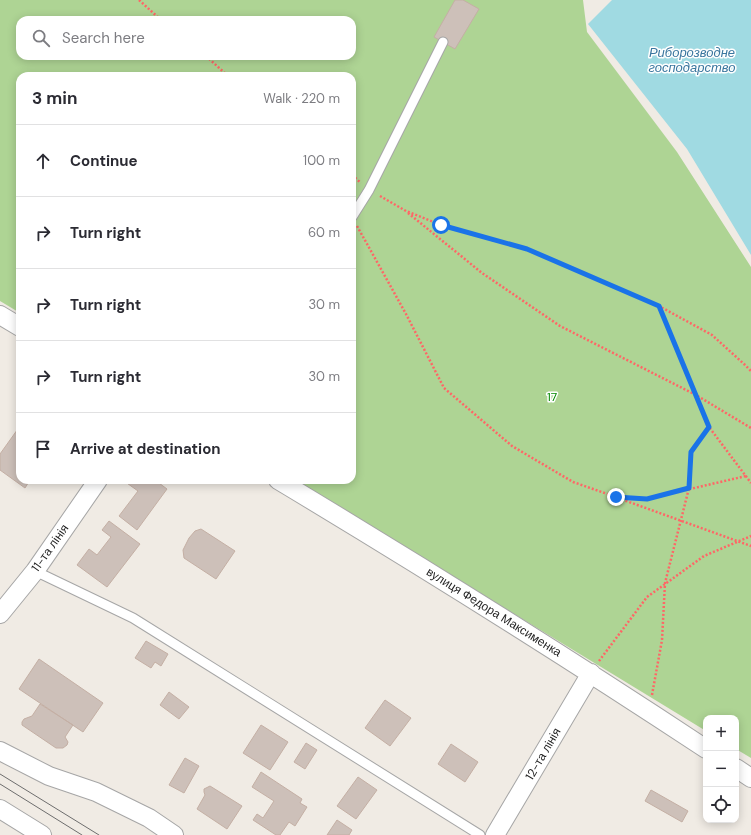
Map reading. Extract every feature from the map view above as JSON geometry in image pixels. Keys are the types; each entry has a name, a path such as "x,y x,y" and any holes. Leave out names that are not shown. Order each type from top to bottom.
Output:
{"street":[{"path":"0,315 16,325"},
{"name":"11-та лінія","path":"0,614 35,570 95,484"},
{"name":"вулиця Федора Максименка","path":"285,484 363,530 591,672 703,747"},
{"name":"12-та лінія","path":"495,835 591,672"},
{"path":"0,751 49,776 96,792 149,818 174,835"},
{"path":"739,770 751,778"},
{"path":"0,809 42,835"}],"lane":[{"path":"356,216 443,42"},
{"path":"35,570 132,618 480,835"}],"path":[{"path":"138,0 156,16"},
{"path":"210,60 224,72"},
{"path":"356,179 369,190 406,211 441,225 527,249 659,306 712,335 751,371"},
{"path":"406,211 482,273 560,326 696,395 751,428"},
{"path":"356,224 406,314 444,388 512,446 572,482 751,546"},
{"path":"659,306 709,427 751,483"},
{"path":"649,711 662,640 665,583 689,488 691,452 709,427"},
{"path":"616,497 647,499 689,488 746,476"},
{"path":"591,672 647,597 704,556 751,536"}],"green space":[{"name":"17","path":"0,0 583,0 587,32 677,152 751,267 751,758 739,751 739,715 703,715 703,729 301,484 356,484 356,72 16,72 16,311 0,301"}],"water":[{"name":"Риборозводне господарство","path":"612,0 751,0 751,255 687,149 588,24"}],"building":[{"path":"455,0 463,0 479,9 455,49 434,37"},
{"path":"16,432 16,482 0,470 0,454"},
{"path":"19,484 28,484 25,488"},
{"path":"128,484 160,484 167,489 137,530 119,516 138,491"},
{"path":"109,521 140,544 107,587 77,565 89,549 97,555 111,537 102,530"},
{"path":"201,529 235,551 216,579 184,558 183,550 189,538 195,531"},
{"path":"146,641 168,654 161,666 155,662 151,668 135,658"},
{"path":"39,659 103,703 83,732 19,689"},
{"path":"169,692 189,707 179,719 160,705"},
{"path":"385,700 411,718 390,746 365,728"},
{"path":"40,704 73,725 65,737 68,742 63,748 56,748 22,725 24,719 32,716"},
{"path":"261,725 288,742 270,770 243,753"},
{"path":"306,743 317,750 305,769 294,762"},
{"path":"451,744 478,762 465,782 438,764"},
{"path":"185,758 199,766 184,793 169,785"},
{"path":"261,772 302,799 300,803 307,807 295,826 289,822 280,835 276,835 253,820 257,814 263,818 274,801 252,787"},
{"path":"358,777 377,790 356,819 337,806"},
{"path":"210,786 242,806 227,829 197,809 205,795 204,789"},
{"path":"651,790 688,811 682,822 645,801"},
{"path":"337,820 352,830 349,835 327,835"}],"tram line":[{"path":"0,774 99,835"},
{"path":"0,784 82,835"}],"route":[{"path":"441,225 527,249 659,306 709,427 691,452 689,488 647,499 616,497"}]}
